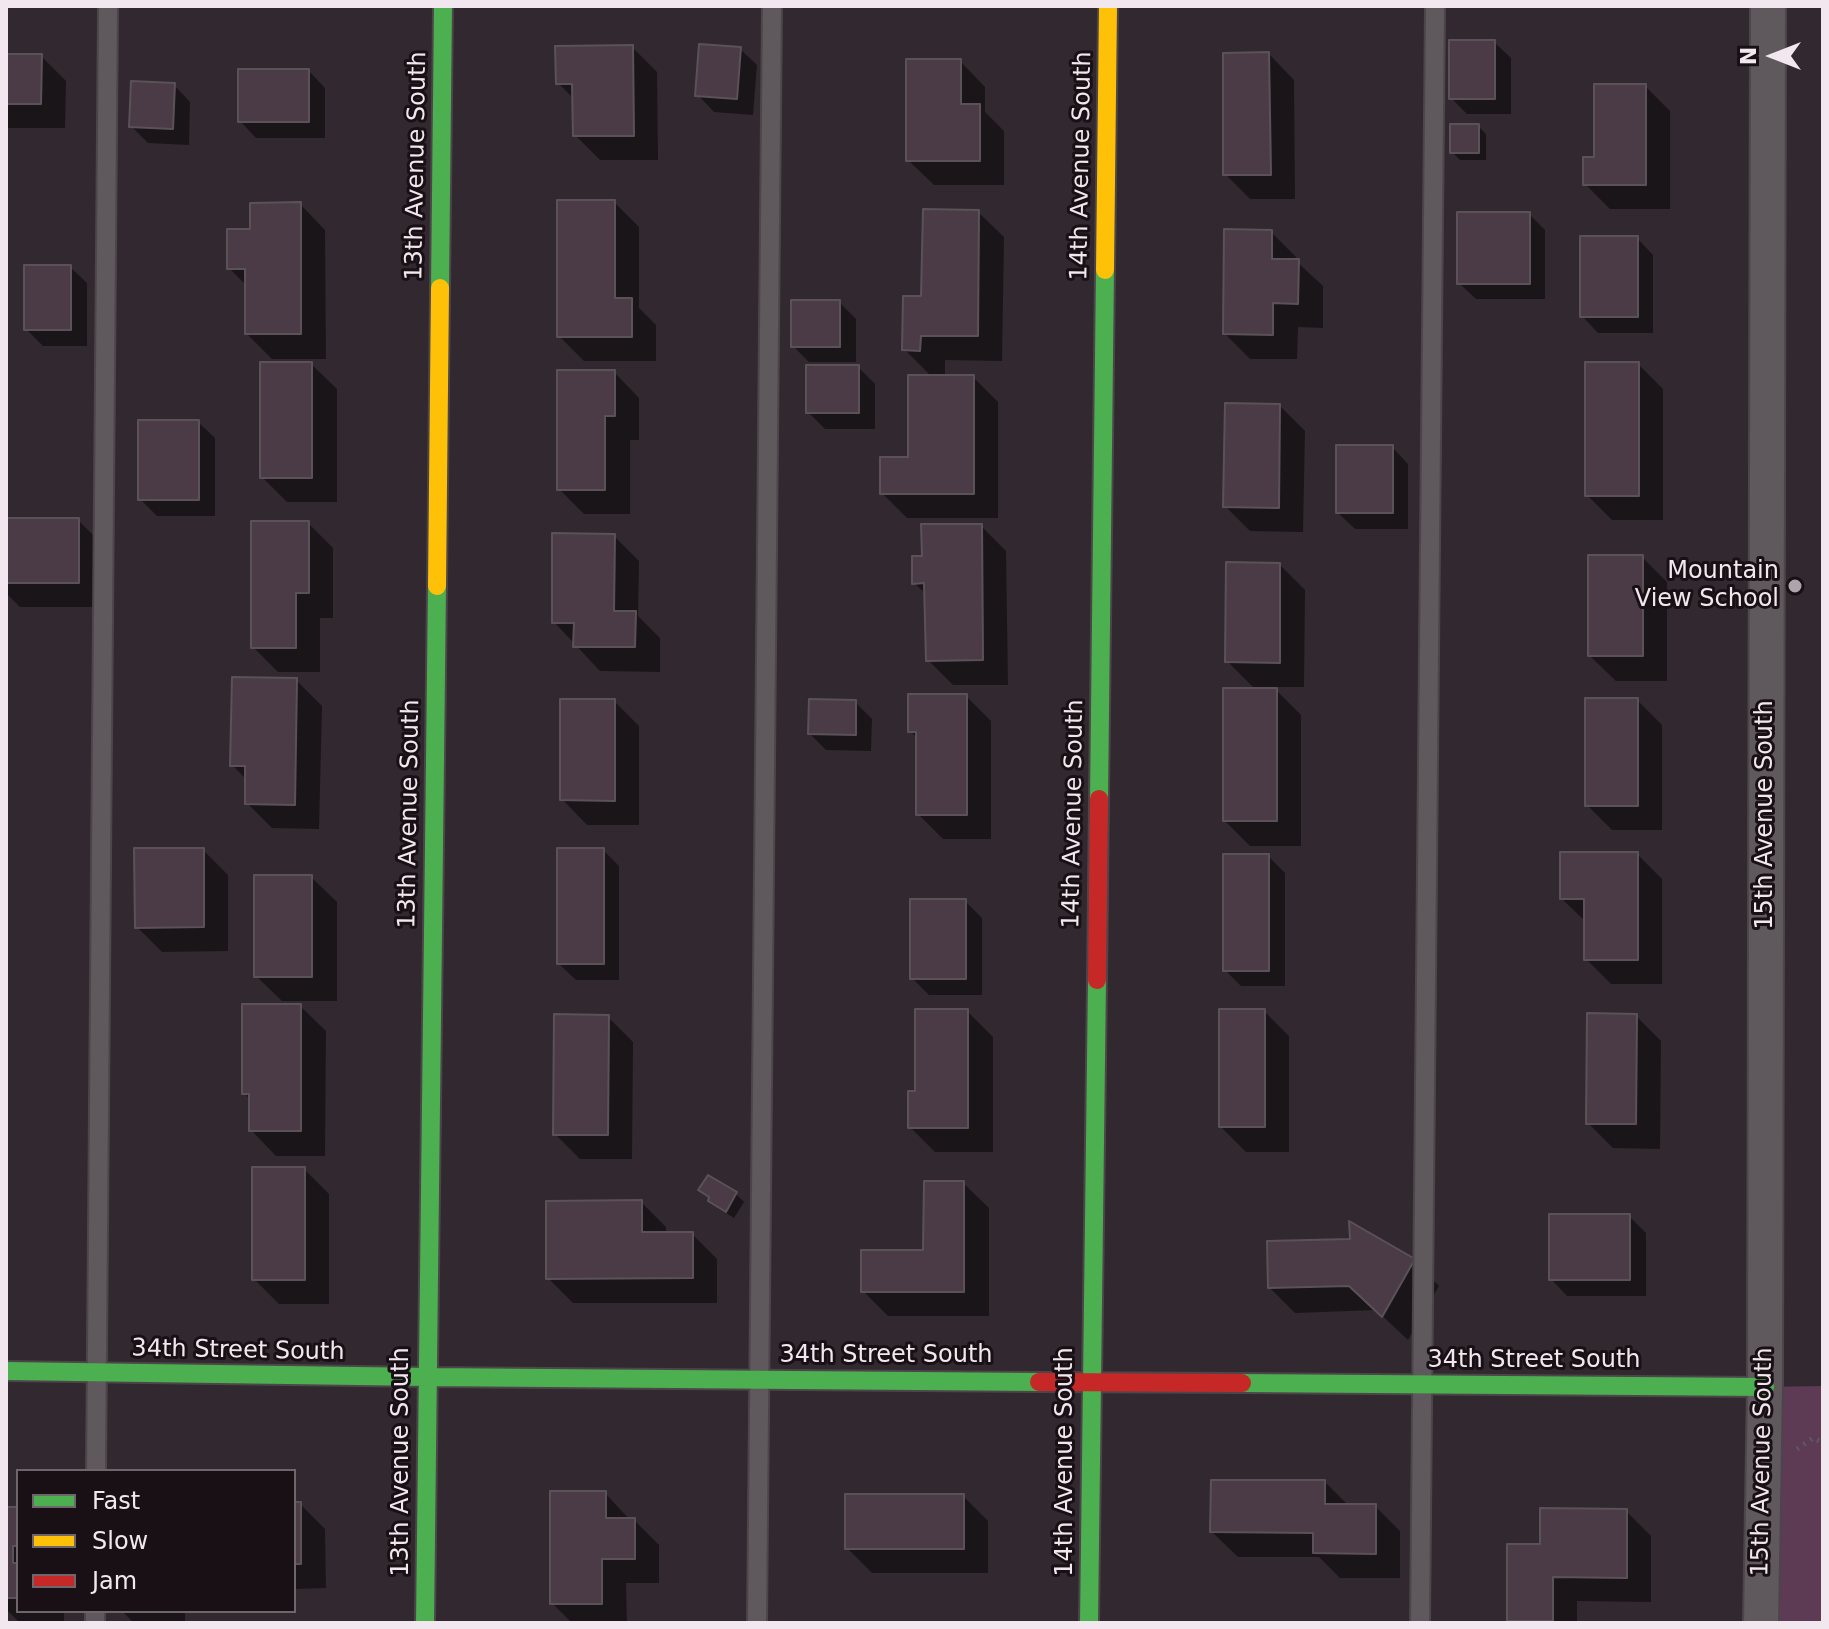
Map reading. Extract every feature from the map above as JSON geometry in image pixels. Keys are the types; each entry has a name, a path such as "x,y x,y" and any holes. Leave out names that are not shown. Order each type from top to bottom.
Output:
{"street":[{"name":"13th Avenue South","path":"425,1623 443,6"},
{"name":"14th Avenue South","path":"1089,1623 1108,6"},
{"name":"15th Avenue South","path":"1761,1623 1765,1387 1768,6"},
{"name":"34th Street South","path":"6,1371 1765,1387"}],"lane":[{"path":"96,1469 108,6"},
{"path":"757,1623 772,6"},
{"path":"1420,1623 1435,6"}],"shaded area":[{"path":"1823,1386 1823,1623 1763,1623 1765,1387"}],"building":[{"path":"1449,40 1495,40 1495,99 1449,99"},
{"path":"699,44 741,47 737,99 695,96"},
{"path":"633,45 634,136 573,136 572,84 556,84 555,46"},
{"path":"1269,52 1271,175 1223,175 1223,53"},
{"path":"6,54 42,54 41,104 6,104"},
{"path":"906,59 961,59 961,104 980,104 980,161 906,161"},
{"path":"238,69 309,69 309,122 238,122"},
{"path":"131,81 175,83 173,129 129,127"},
{"path":"1594,84 1646,84 1646,185 1583,185 1583,157 1594,157"},
{"path":"1450,124 1479,124 1479,153 1450,153"},
{"path":"557,200 615,200 615,298 632,298 632,337 557,337"},
{"path":"301,202 301,334 245,334 245,269 227,269 227,229 250,229 250,203"},
{"path":"923,209 979,210 978,336 921,336 920,351 902,350 903,296 921,296"},
{"path":"1457,212 1530,212 1530,284 1457,284"},
{"path":"1224,229 1272,230 1272,259 1299,259 1298,304 1273,303 1273,335 1223,334"},
{"path":"1580,236 1638,236 1638,317 1580,317"},
{"path":"24,265 71,265 71,330 24,330"},
{"path":"791,300 840,300 840,347 791,347"},
{"path":"260,362 312,362 312,478 260,478"},
{"path":"1585,362 1639,362 1639,496 1585,496"},
{"path":"806,365 859,365 859,413 806,413"},
{"path":"557,370 615,370 615,416 605,416 605,490 557,490"},
{"path":"908,375 974,375 974,494 880,494 880,457 908,457"},
{"path":"1225,403 1280,404 1279,508 1223,507"},
{"path":"138,420 199,420 199,500 138,500"},
{"path":"1336,445 1393,445 1393,513 1336,513"},
{"path":"6,518 79,518 79,583 6,583"},
{"path":"251,521 309,521 309,593 296,593 296,648 251,648"},
{"path":"921,524 982,524 983,660 926,661 924,583 912,584 912,556 922,556"},
{"path":"552,533 615,534 614,611 636,611 635,647 573,647 574,623 552,623"},
{"path":"1588,555 1643,555 1643,656 1588,656"},
{"path":"1226,562 1280,563 1280,663 1225,662"},
{"path":"232,677 297,678 295,805 245,804 245,766 230,766"},
{"path":"1223,688 1277,688 1277,821 1223,821"},
{"path":"908,694 967,694 967,815 916,815 916,732 908,732"},
{"path":"1585,698 1638,698 1638,806 1585,806"},
{"path":"560,699 615,699 615,801 560,800"},
{"path":"809,699 856,700 856,735 808,734"},
{"path":"134,848 204,848 204,927 135,928"},
{"path":"557,848 604,848 604,964 557,964"},
{"path":"1560,852 1638,852 1638,960 1584,960 1584,899 1560,899"},
{"path":"1223,854 1269,854 1269,971 1223,971"},
{"path":"254,875 312,875 312,977 254,977"},
{"path":"910,899 966,899 966,979 910,979"},
{"path":"242,1004 301,1004 301,1131 249,1131 249,1094 242,1094"},
{"path":"915,1009 968,1009 968,1128 908,1128 908,1091 915,1091"},
{"path":"1219,1009 1265,1009 1265,1127 1219,1127"},
{"path":"1587,1013 1637,1014 1636,1124 1586,1124"},
{"path":"554,1014 609,1015 608,1135 553,1135"},
{"path":"252,1167 305,1167 305,1280 252,1280"},
{"path":"708,1175 737,1192 726,1212 708,1201 709,1197 698,1190"},
{"path":"924,1181 964,1181 964,1292 861,1292 861,1250 923,1250"},
{"path":"642,1200 642,1232 693,1232 693,1278 546,1279 546,1201"},
{"path":"1549,1214 1630,1214 1630,1280 1549,1280"},
{"path":"1349,1221 1415,1259 1382,1317 1349,1286 1268,1288 1267,1241 1350,1239"},
{"path":"1211,1480 1325,1480 1325,1504 1376,1504 1376,1554 1313,1553 1313,1533 1210,1532"},
{"path":"550,1491 606,1491 606,1518 635,1518 635,1559 602,1559 602,1604 550,1604"},
{"path":"845,1494 964,1494 964,1549 845,1549"},
{"path":"296,1502 301,1502 301,1564 296,1564"},
{"path":"6,1507 16,1507 13,1563 16,1563 16,1598 6,1598"},
{"path":"1540,1508 1627,1509 1627,1578 1553,1577 1553,1621 1507,1621 1507,1544 1540,1544"}],"traffic: fast":[{"path":"440,288 443,6"},
{"path":"1099,799 1105,270"},
{"path":"425,1623 437,586"},
{"path":"1089,1623 1097,980"},
{"path":"6,1371 1039,1382"},
{"path":"1242,1383 1765,1387"}],"traffic: slow":[{"path":"1105,270 1108,6"},
{"path":"437,586 440,288"}],"traffic: jam":[{"path":"1097,980 1099,799"},
{"path":"1039,1382 1242,1383"}],"place":[{"name":"Mountain View School","path":"1795,586"}]}
